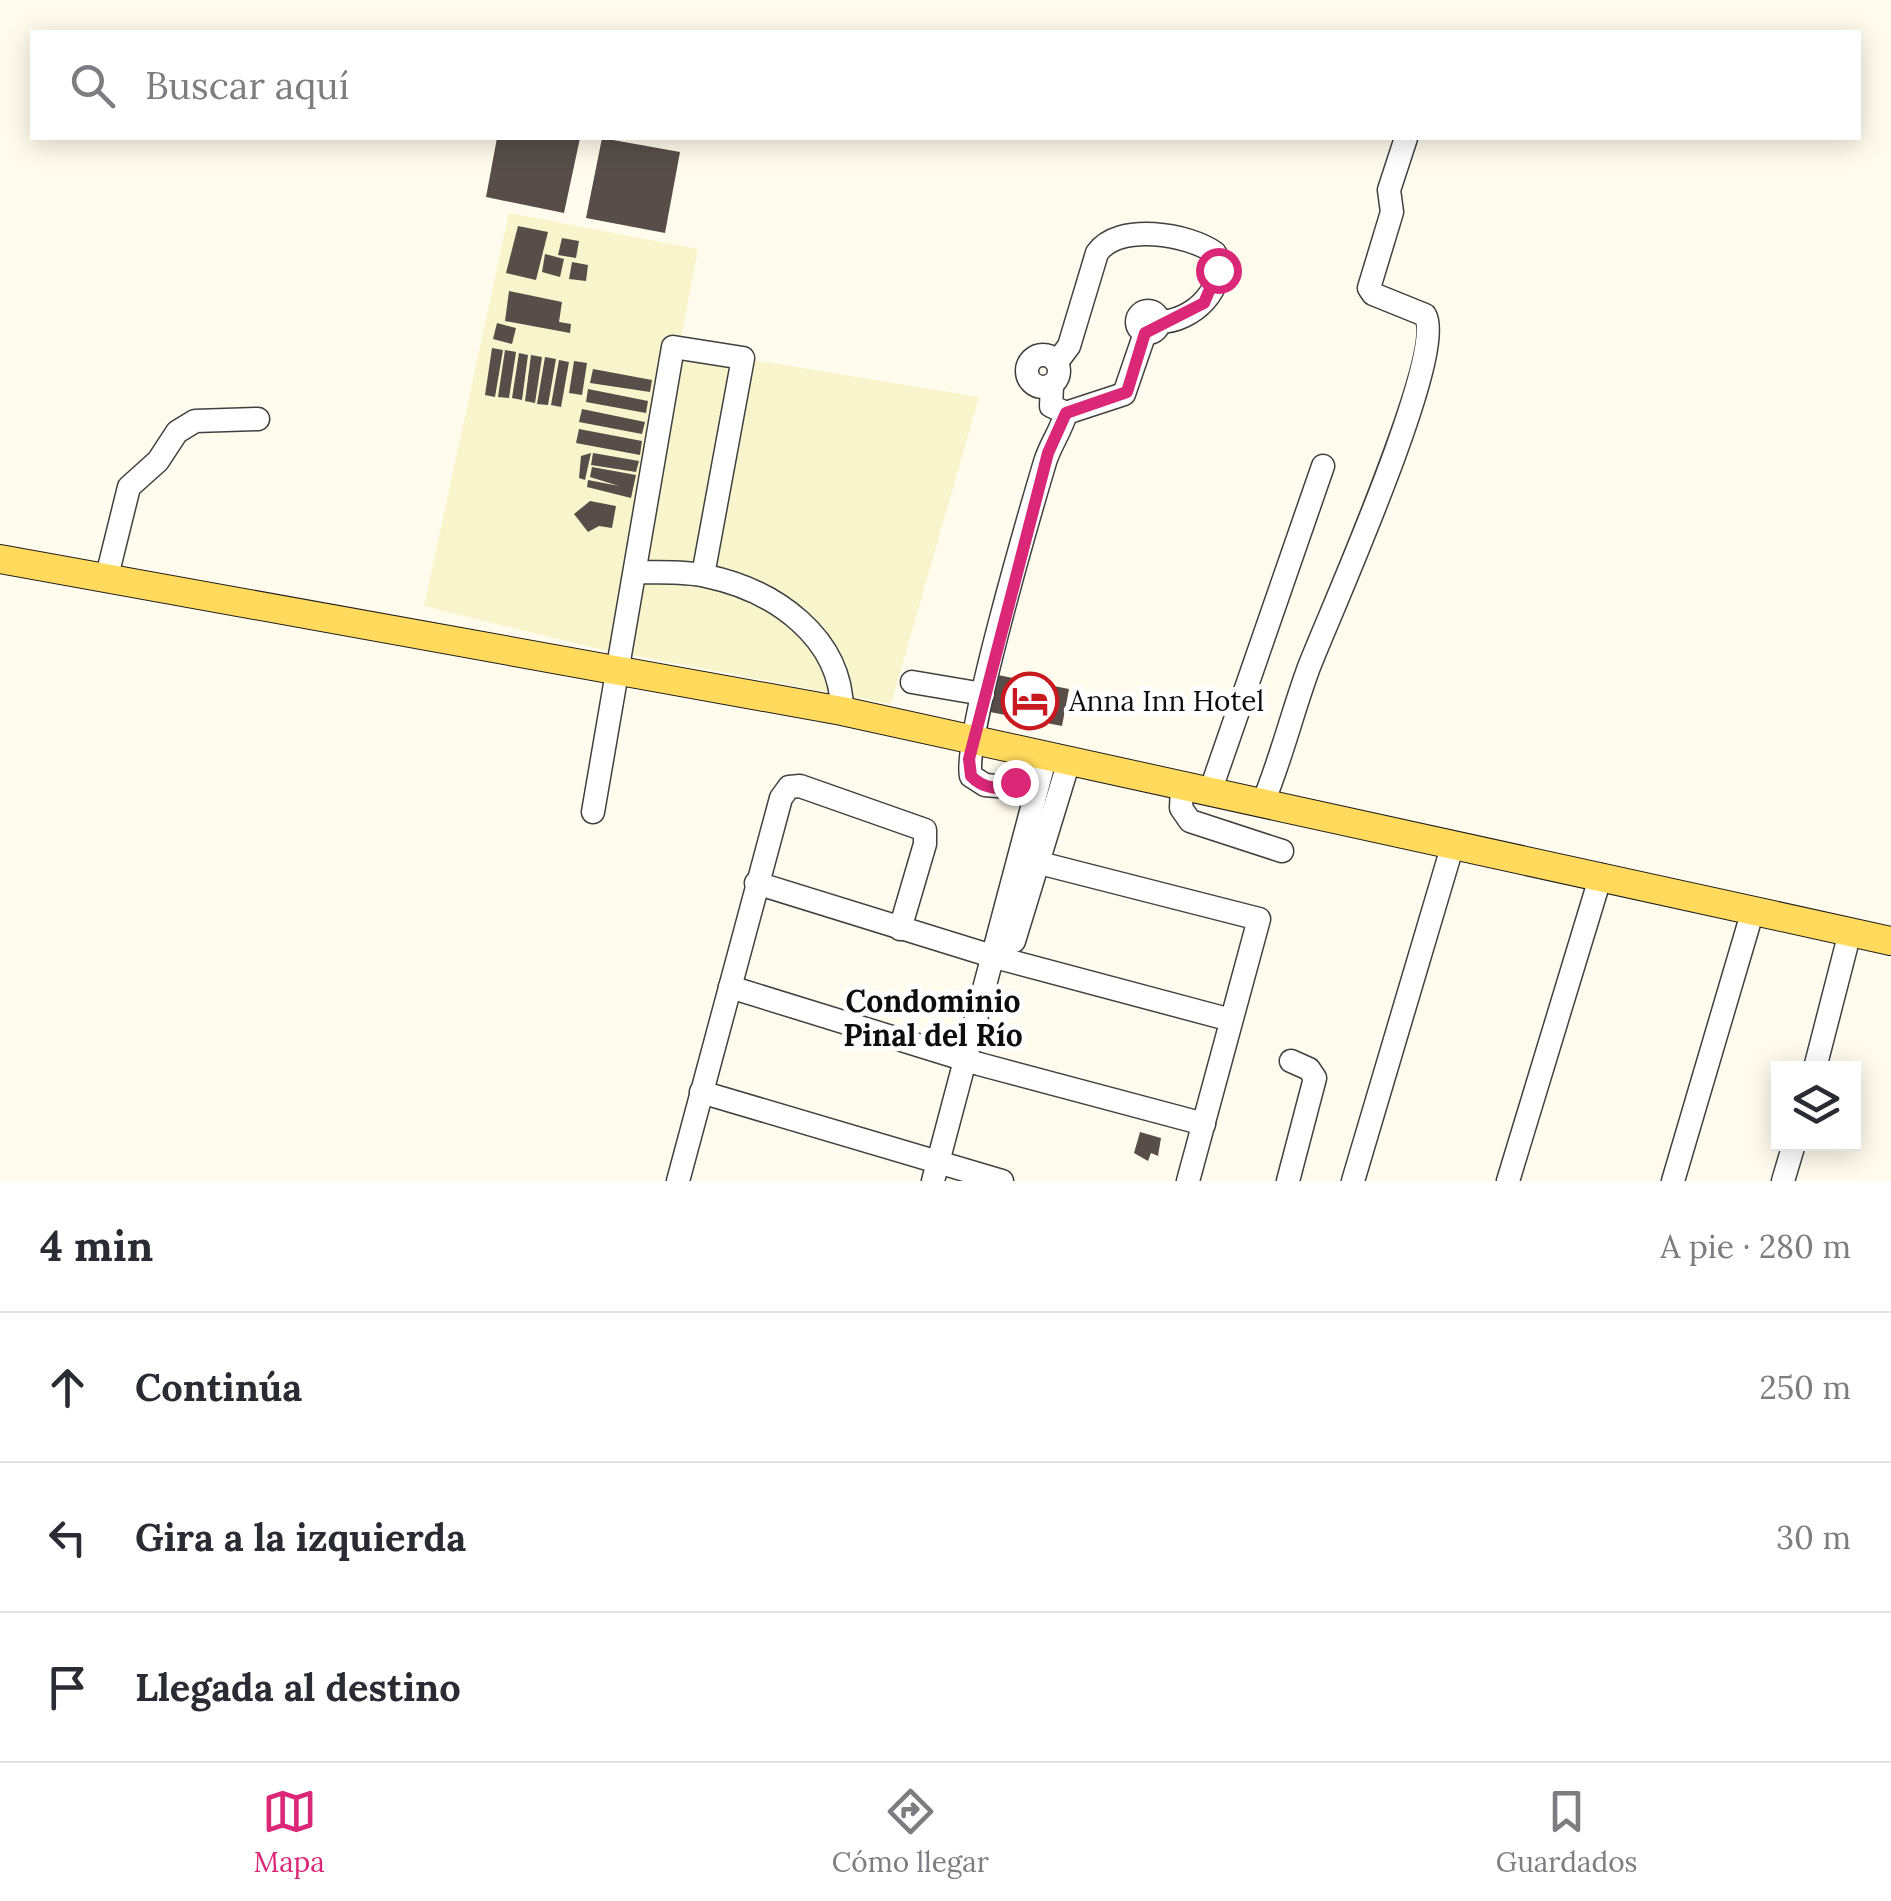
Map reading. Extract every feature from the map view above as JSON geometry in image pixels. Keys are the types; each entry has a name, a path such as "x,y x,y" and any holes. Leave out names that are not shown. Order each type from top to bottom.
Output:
{"main road":[{"path":"0,559 842,711 1891,941"}],"street":[{"path":"1262,804 1321,635 1390,467 1429,338 1426,315 1373,294 1369,288 1392,212 1389,190 1405,140"},
{"path":"1048,756 1002,788 974,780 969,769 984,694 1045,462 1066,413 1127,392 1152,328 1185,316 1207,300 1218,270 1215,253 1159,233 1105,244 1094,260 1069,346 1057,362 1043,354 1027,367 1028,378 1036,386 1052,386 1052,406 1066,413"},
{"path":"592,812 673,346 742,358 703,575"},
{"path":"106,580 130,487 158,461 177,432 195,422 258,419"},
{"path":"1210,792 1323,466"},
{"path":"636,572 703,575 766,598 814,635 840,676 842,711"},
{"path":"912,682 984,694"},
{"path":"943,1173 1045,801 1048,756"},
{"path":"678,1181 784,791 794,786 816,791 925,830 925,844 900,929"},
{"path":"1182,787 1181,808 1190,820 1282,851"},
{"path":"1353,1181 1453,844"},
{"path":"1028,859 1259,919 1188,1181"},
{"path":"1508,1181 1601,875"},
{"path":"756,884 1002,959 1231,1020"},
{"path":"1673,1181 1753,910"},
{"path":"1816,1061 1850,932"},
{"path":"730,987 972,1062 1204,1124"},
{"path":"1288,1181 1316,1078 1310,1069 1291,1061"},
{"path":"701,1092 943,1173 1002,1181"},
{"path":"1783,1181 1792,1151"}],"shaded area":[{"path":"509,213 698,249 679,348 979,397 891,704 599,649 424,606"}],"building":[{"path":"497,140 580,140 564,213 486,197"},
{"path":"602,140 680,152 665,233 586,218"},
{"path":"518,226 548,232 536,280 506,273"},
{"path":"562,238 579,241 576,258 558,255"},
{"path":"545,254 564,259 560,277 542,272"},
{"path":"572,262 588,265 586,281 569,279"},
{"path":"509,291 562,302 559,322 571,324 570,333 505,321"},
{"path":"497,323 516,328 512,344 493,339"},
{"path":"492,348 503,350 495,397 485,395"},
{"path":"505,350 516,352 509,398 498,397"},
{"path":"519,353 528,355 522,400 512,398"},
{"path":"531,355 542,357 535,403 525,401"},
{"path":"545,357 556,359 548,405 537,404"},
{"path":"559,360 569,362 561,407 551,405"},
{"path":"574,361 587,363 582,395 569,393"},
{"path":"593,369 652,380 650,392 590,383"},
{"path":"588,389 648,401 646,413 586,402"},
{"path":"582,409 645,422 642,434 579,422"},
{"path":"579,429 642,441 640,455 576,443"},
{"path":"591,453 585,480 579,478 581,456"},
{"path":"593,453 639,461 636,472 591,465"},
{"path":"592,467 636,475 631,498 587,487 588,480 619,486 590,477"},
{"path":"590,501 616,506 612,528 599,526 588,532 574,514"},
{"name":"Anna Inn Hotel","path":"998,675 1069,689 1062,726 990,712"},
{"path":"1140,1132 1161,1138 1158,1156 1151,1153 1148,1161 1134,1153"}],"place":[{"name":"Anna Inn Hotel","path":"1030,701"}],"district":[{"name":"Condominio Pinal del Río","path":"933,1019"}],"route":[{"path":"1015,782 1002,788 979,783 971,776 969,759 1048,453 1066,413 1117,398 1129,390 1145,333 1154,331 1159,322 1171,322 1204,303 1218,270"}]}
